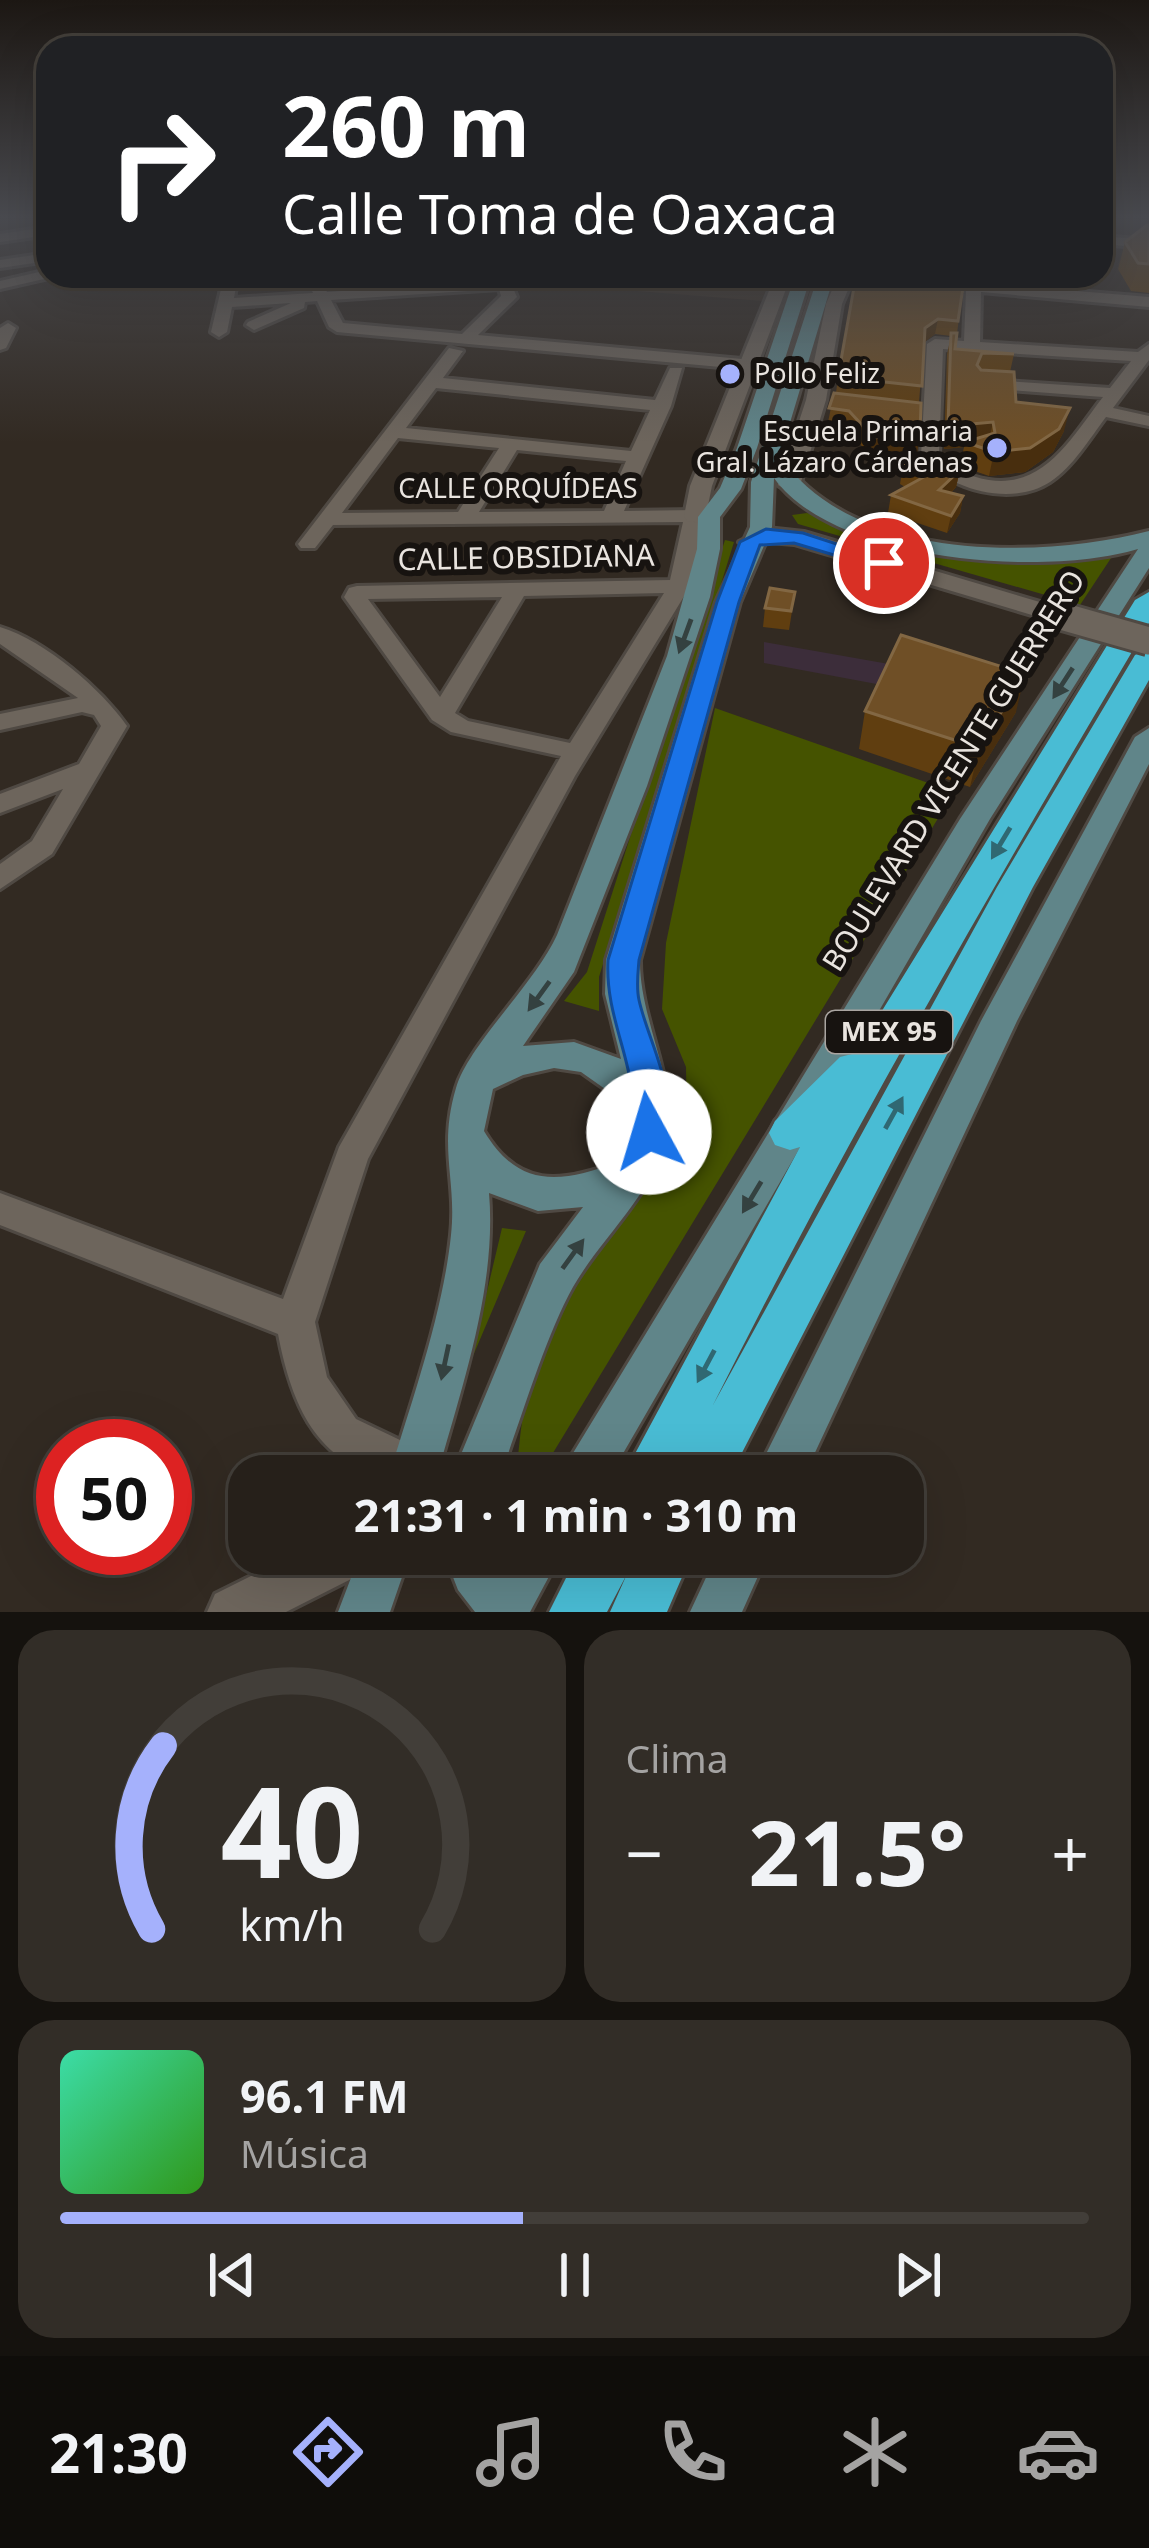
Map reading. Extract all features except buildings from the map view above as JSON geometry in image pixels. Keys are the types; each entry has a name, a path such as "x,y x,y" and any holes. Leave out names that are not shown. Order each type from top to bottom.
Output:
{"highway":[{"name":"MEX 95","path":"660,1455 804,1179 1149,600"},
{"name":"MEX 95","path":"713,1455 1015,887 1149,655"},
{"path":"790,1133 889,1032"},
{"path":"577,1612 597,1575"},
{"path":"638,1612 655,1575"}],"main road":[{"path":"706,513 730,489 797,293"},
{"path":"484,1455 555,1278 632,1173 649,1132 651,1103 622,994 623,960 722,624 751,542 776,496 771,458 776,360 814,314 821,293"},
{"path":"814,314 834,304"},
{"path":"771,458 763,482 776,496 848,519"},
{"path":"706,513 735,501 776,496 945,550 997,556 1050,557 1149,538"},
{"path":"424,1455 472,1233 464,1132 476,1083 557,972 574,935 690,586 714,535 706,513"},
{"name":"BOULEVARD VICENTE GUERRERO","path":"596,1455 975,819 1149,550"},
{"path":"789,1455 998,1021 1149,737"},
{"path":"476,1083 511,1062 555,1053 582,1057 617,1071 651,1103"},
{"path":"464,1132 474,1154 492,1173 518,1188 551,1197 586,1193 632,1173"},
{"path":"364,1612 378,1575"},
{"path":"478,1575 503,1609 523,1575"},
{"path":"716,1612 733,1575"}],"street":[{"path":"219,332 227,293"},
{"path":"315,293 337,327 462,344 776,360 782,293"},
{"path":"225,303 339,293"},
{"path":"387,293 400,333"},
{"path":"308,544 430,382 508,293"},
{"path":"840,293 834,304 816,400 776,496 789,526 1063,612"},
{"path":"972,346 974,293"},
{"path":"1058,293 1149,302"},
{"path":"254,325 316,298"},
{"path":"0,345 8,328"},
{"path":"935,344 1146,353 1045,478 1007,486 976,483 935,464 930,456 935,344"},
{"path":"610,519 676,372"},
{"path":"430,382 662,406"},
{"path":"983,383 1114,393"},
{"path":"816,400 839,403"},
{"path":"908,410 931,413"},
{"path":"1100,410 1149,421"},
{"path":"392,433 638,457"},
{"path":"464,519 512,443"},
{"name":"CALLE ORQUÍDEAS","path":"326,519 610,519 706,513"},
{"path":"751,542 766,536 796,537 1149,637"},
{"path":"382,1455 341,1434 308,1385 295,1322 351,1157 577,752 690,586"},
{"name":"CALLE OBSIDIANA","path":"441,715 355,597 357,593 690,586"},
{"path":"518,588 441,715 460,727 577,752"},
{"path":"0,634 105,710 114,726 42,848 0,879"},
{"path":"0,722 82,705 105,710"},
{"path":"0,804 89,769"},
{"path":"0,1209 295,1322"},
{"path":"233,1612 306,1575"}],"shaded area":[{"path":"665,293 765,293 762,301"},
{"path":"764,642 889,664 882,685 764,663"}],"green space":[{"path":"807,513 941,550 1117,549 1080,605 798,524 792,515"},
{"path":"725,540 734,542 599,977 599,1011 564,1001 587,972"},
{"path":"715,708 954,792 552,1455 518,1455 526,1402 538,1364 570,1295 636,1202 687,1144 686,1067 662,1009 666,943"},
{"path":"502,1228 526,1231 470,1363"}],"place":[{"name":"Pollo Feliz","path":"730,374"},
{"name":"Escuela Primaria Gral. Lázaro Cárdenas","path":"997,448"}],"route":[{"path":"649,1132 651,1103 622,994 623,960 728,602 751,542 766,536 796,537 884,563"}]}
